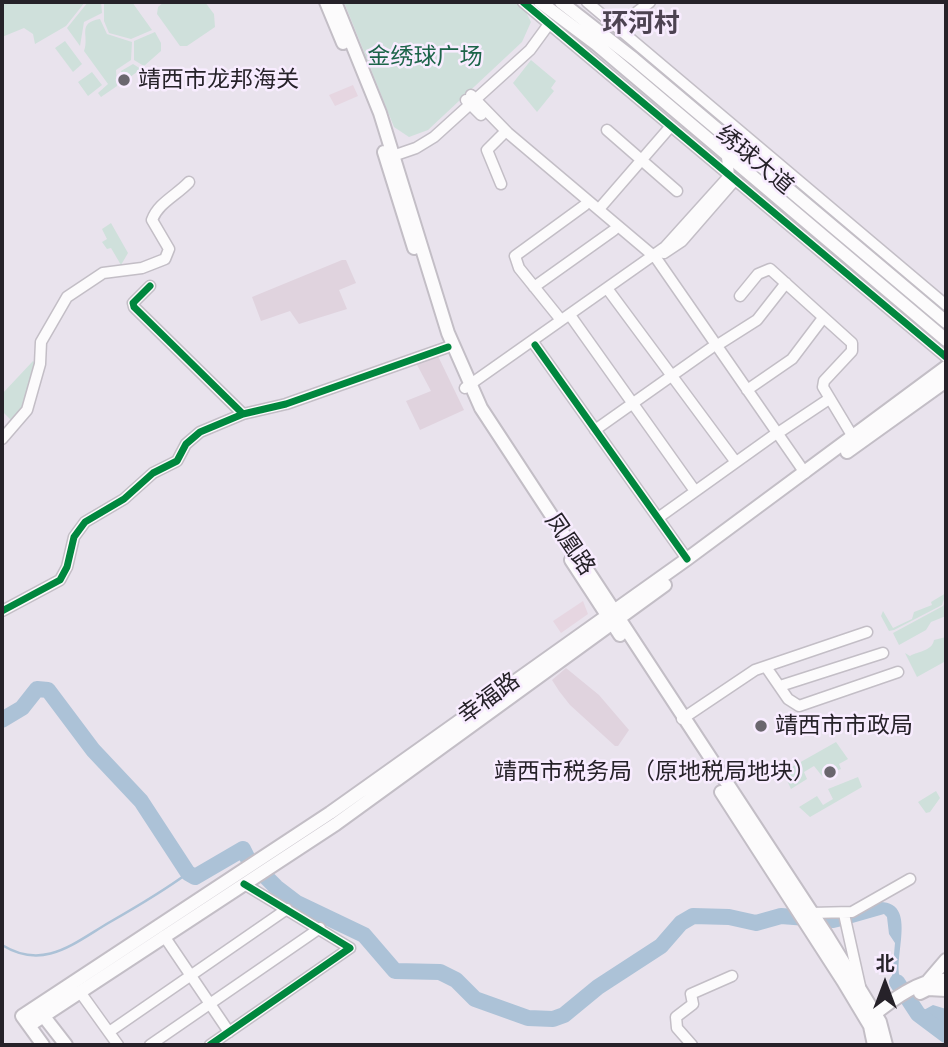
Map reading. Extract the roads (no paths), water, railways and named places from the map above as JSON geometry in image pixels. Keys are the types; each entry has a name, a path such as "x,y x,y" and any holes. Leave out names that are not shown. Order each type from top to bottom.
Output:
{"main road":[{"name":"凤凰路","path":"326,2 390,155 448,347 469,390 793,905 825,934 858,989 878,1032"},
{"name":"凤凰路","path":"335,2 469,390"},
{"name":"绣球大道","path":"540,2 627,70 946,340"},
{"name":"绣球大道","path":"561,2 708,121 946,321"},
{"name":"幸福路","path":"40,1011 80,992 270,860 336,824 946,367"},
{"name":"幸福路","path":"613,617 946,382"},
{"name":"凤凰路","path":"613,617 682,719 878,1032"},
{"name":"幸福路","path":"43,1045 26,1021 249,876"},
{"path":"878,1032 901,1001 922,988 946,960"},
{"path":"922,988 946,982"},
{"path":"40,1011 66,1045"}],"street":[{"path":"523,2 946,357"},
{"path":"587,2 946,305"},
{"path":"623,30 634,15 649,2"},
{"path":"390,155 426,144 525,47 546,22"},
{"path":"627,70 633,92"},
{"path":"470,100 502,135 651,258"},
{"path":"470,100 599,209 651,258 804,474"},
{"path":"708,102 708,121"},
{"path":"675,112 675,130"},
{"path":"607,130 677,191"},
{"path":"599,209 640,158 675,130"},
{"path":"501,184 487,150 502,135"},
{"path":"727,157 732,178"},
{"path":"469,390 535,345 665,247 732,178"},
{"path":"2,439 27,411 40,365 41,342 66,298 103,273 142,268 165,259 169,249 152,219 160,206 189,182"},
{"path":"811,207 813,191"},
{"path":"561,320 514,259 517,253 585,205"},
{"path":"798,216 799,233"},
{"path":"534,287 614,229"},
{"path":"881,248 882,267"},
{"path":"469,390 561,320 651,258"},
{"path":"858,266 863,288"},
{"path":"740,296 766,268 854,346 824,381 829,399 853,437"},
{"path":"595,430 757,320 786,284"},
{"path":"150,286 134,303 134,307 243,414"},
{"path":"609,291 735,461"},
{"path":"572,318 695,491"},
{"path":"747,390 792,359 823,318"},
{"path":"535,345 687,559"},
{"path":"2,611 60,580 67,567 74,537 90,517 124,499 153,473 177,461 186,444 200,432 243,414 286,404 448,347"},
{"path":"714,347 776,434"},
{"path":"658,517 735,461 829,399"},
{"path":"682,719 755,670 867,632"},
{"path":"780,686 883,653"},
{"path":"766,667 788,699 799,706 898,672"},
{"path":"210,1045 348,952 348,944 287,908 249,876"},
{"path":"809,919 844,914 893,891 910,878"},
{"path":"108,1032 287,908"},
{"path":"844,914 861,984 858,989"},
{"path":"150,1045 320,928"},
{"path":"164,936 229,1032"},
{"path":"692,1045 677,1028 676,1017 693,1004 691,993 732,976"},
{"path":"80,992 118,1045"}],"water":[{"path":"877,902 891,904 899,911 899,964 904,984 896,989 891,987 895,943 889,934 887,917 884,914 849,924 851,915"},
{"path":"933,1005 946,1009 946,1037 934,1033 910,1010 922,1011"}],"waterway":[{"path":"2,720 22,708 37,689 48,690 93,750 141,801 188,873 195,877 243,849 248,859 276,887 297,903 364,935 395,971 440,972 456,980 475,999 528,1018 553,1019 564,1015 598,987 661,946 681,923 693,916 729,917 756,923 781,916 833,920 846,917"},
{"path":"2,945 32,955 58,951 84,938 188,873"},
{"path":"897,982 918,1014 946,1035"}],"place":[{"name":"靖西市龙邦海关","path":"124,80"},
{"name":"靖西市市政局","path":"761,726"},
{"name":"靖西市税务局（原地税局地块）","path":"830,772"}],"district":[{"name":"环河村","path":"641,24"}],"park label":[{"name":"金绣球广场","path":"425,57"}]}
